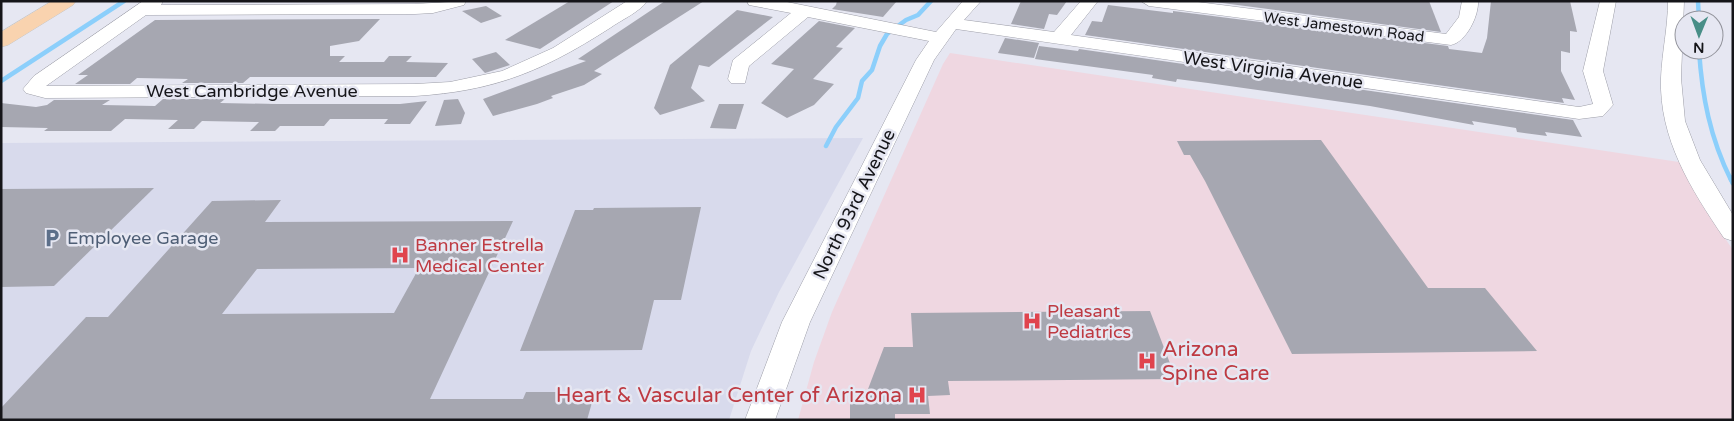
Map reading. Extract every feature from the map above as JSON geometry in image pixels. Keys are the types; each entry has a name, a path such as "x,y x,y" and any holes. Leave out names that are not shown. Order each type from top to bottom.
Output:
{"main road":[{"path":"1,41 66,1"}],"street":[{"path":"149,5 433,8 458,1"},
{"name":"West Cambridge Avenue","path":"149,5 41,80 34,88 45,92 406,90 471,86 523,71 548,59 639,1"},
{"name":"West Virginia Avenue","path":"756,1 804,11 946,30 1058,39 1579,113 1596,112 1603,106 1593,71 1608,1"},
{"name":"North 93rd Avenue","path":"760,420 796,322 925,60 946,30 973,1"},
{"path":"1058,39 1090,1"},
{"name":"West Jamestown Road","path":"1149,1 1451,40 1471,10 1470,1"},
{"path":"1676,1 1671,79 1672,110 1678,138 1704,190 1733,233"},
{"path":"738,79 740,64 804,11"}],"shaded area":[{"path":"950,53 1679,162 1703,206 1733,250 1733,420 798,420 814,362 832,312 943,64"},
{"name":"Banner Estrella Medical Center","path":"863,138 779,292 751,351 729,420 1,420 1,143"}],"building":[{"path":"570,1 614,1 540,49 505,40"},
{"path":"665,1 704,1 594,71 602,74 584,85 551,96 553,98 537,104 493,116 483,99 586,61 578,59"},
{"path":"837,1 897,1 883,17 832,9"},
{"path":"1021,1 1067,1 1057,15 1049,14 1044,29 1011,24"},
{"path":"1207,1 1429,1 1441,32"},
{"path":"1491,1 1570,1 1577,32 1570,31 1570,53 1561,51 1561,71 1575,100 1562,98 1564,103 1085,35 1092,21 1102,22 1108,5 1173,13 1173,11 1448,46 1449,49 1482,53 1487,38"},
{"path":"486,6 502,16 481,23 462,11"},
{"path":"737,10 773,17 709,67 699,65 691,88 705,101 660,115 654,108 670,65"},
{"path":"380,19 359,41 330,46 330,56 345,56 339,62 384,62 389,56 412,56 406,62 448,63 436,77 250,77 243,83 182,83 188,79 137,78 130,84 75,84 88,75 78,75 155,20"},
{"path":"819,21 855,28 836,47 843,48 813,79 834,84 814,105 787,118 761,103 794,69 771,64"},
{"path":"1005,38 1039,43 1034,58 998,53"},
{"path":"1039,46 1078,51 1079,49 1573,120 1582,137 1545,132 1547,136 1517,132 1516,128 1472,121 1474,125 1370,106 1177,79 1176,82 1152,78 1153,75 1035,59"},
{"path":"496,52 510,65 485,73 472,59"},
{"path":"163,99 225,99 220,103 277,104 400,104 427,101 410,124 384,124 388,119 330,119 324,126 280,126 275,131 250,131 259,122 202,121 194,129 168,129 178,120 125,119 111,131 44,131 48,128 1,127 1,103 36,107 47,105 54,100 110,100 102,105 155,106"},
{"path":"458,99 465,113 461,124 435,126 444,100"},
{"path":"719,104 744,104 736,129 710,128"},
{"path":"1321,140 1428,288 1485,288 1537,351 1292,354 1205,181 1190,155 1184,155 1177,141"},
{"name":"Employee Garage","path":"154,188 54,286 1,287 1,189"},
{"path":"281,200 265,222 513,221 430,399 523,399 526,392 595,392 587,420 1,420 1,408 86,317 108,317 212,201","holes":["419,268 394,313 222,314 257,269"]},
{"path":"701,207 681,300 654,300 642,350 520,351 575,210 593,210 594,208"},
{"path":"1150,311 1176,379 948,381 950,395 928,396 930,414 895,414 895,419 850,419 850,397 865,397 884,347 913,347 911,313"}],"waterway":[{"path":"1,81 124,1"},
{"path":"826,146 836,127 858,98 862,81 872,70 880,46 887,34 906,20 918,15 931,1"},
{"path":"1698,1 1698,10"},
{"path":"1700,60 1702,84 1712,133 1731,180"},
{"path":"1731,178 1733,183"}],"place":[{"name":"Employee Garage","path":"52,238"},
{"name":"Banner Estrella Medical Center","path":"400,255"},
{"name":"Pleasant Pediatrics","path":"1032,321"},
{"name":"Arizona Spine Care","path":"1147,361"},
{"name":"Heart & Vascular Center of Arizona","path":"917,395"}]}
